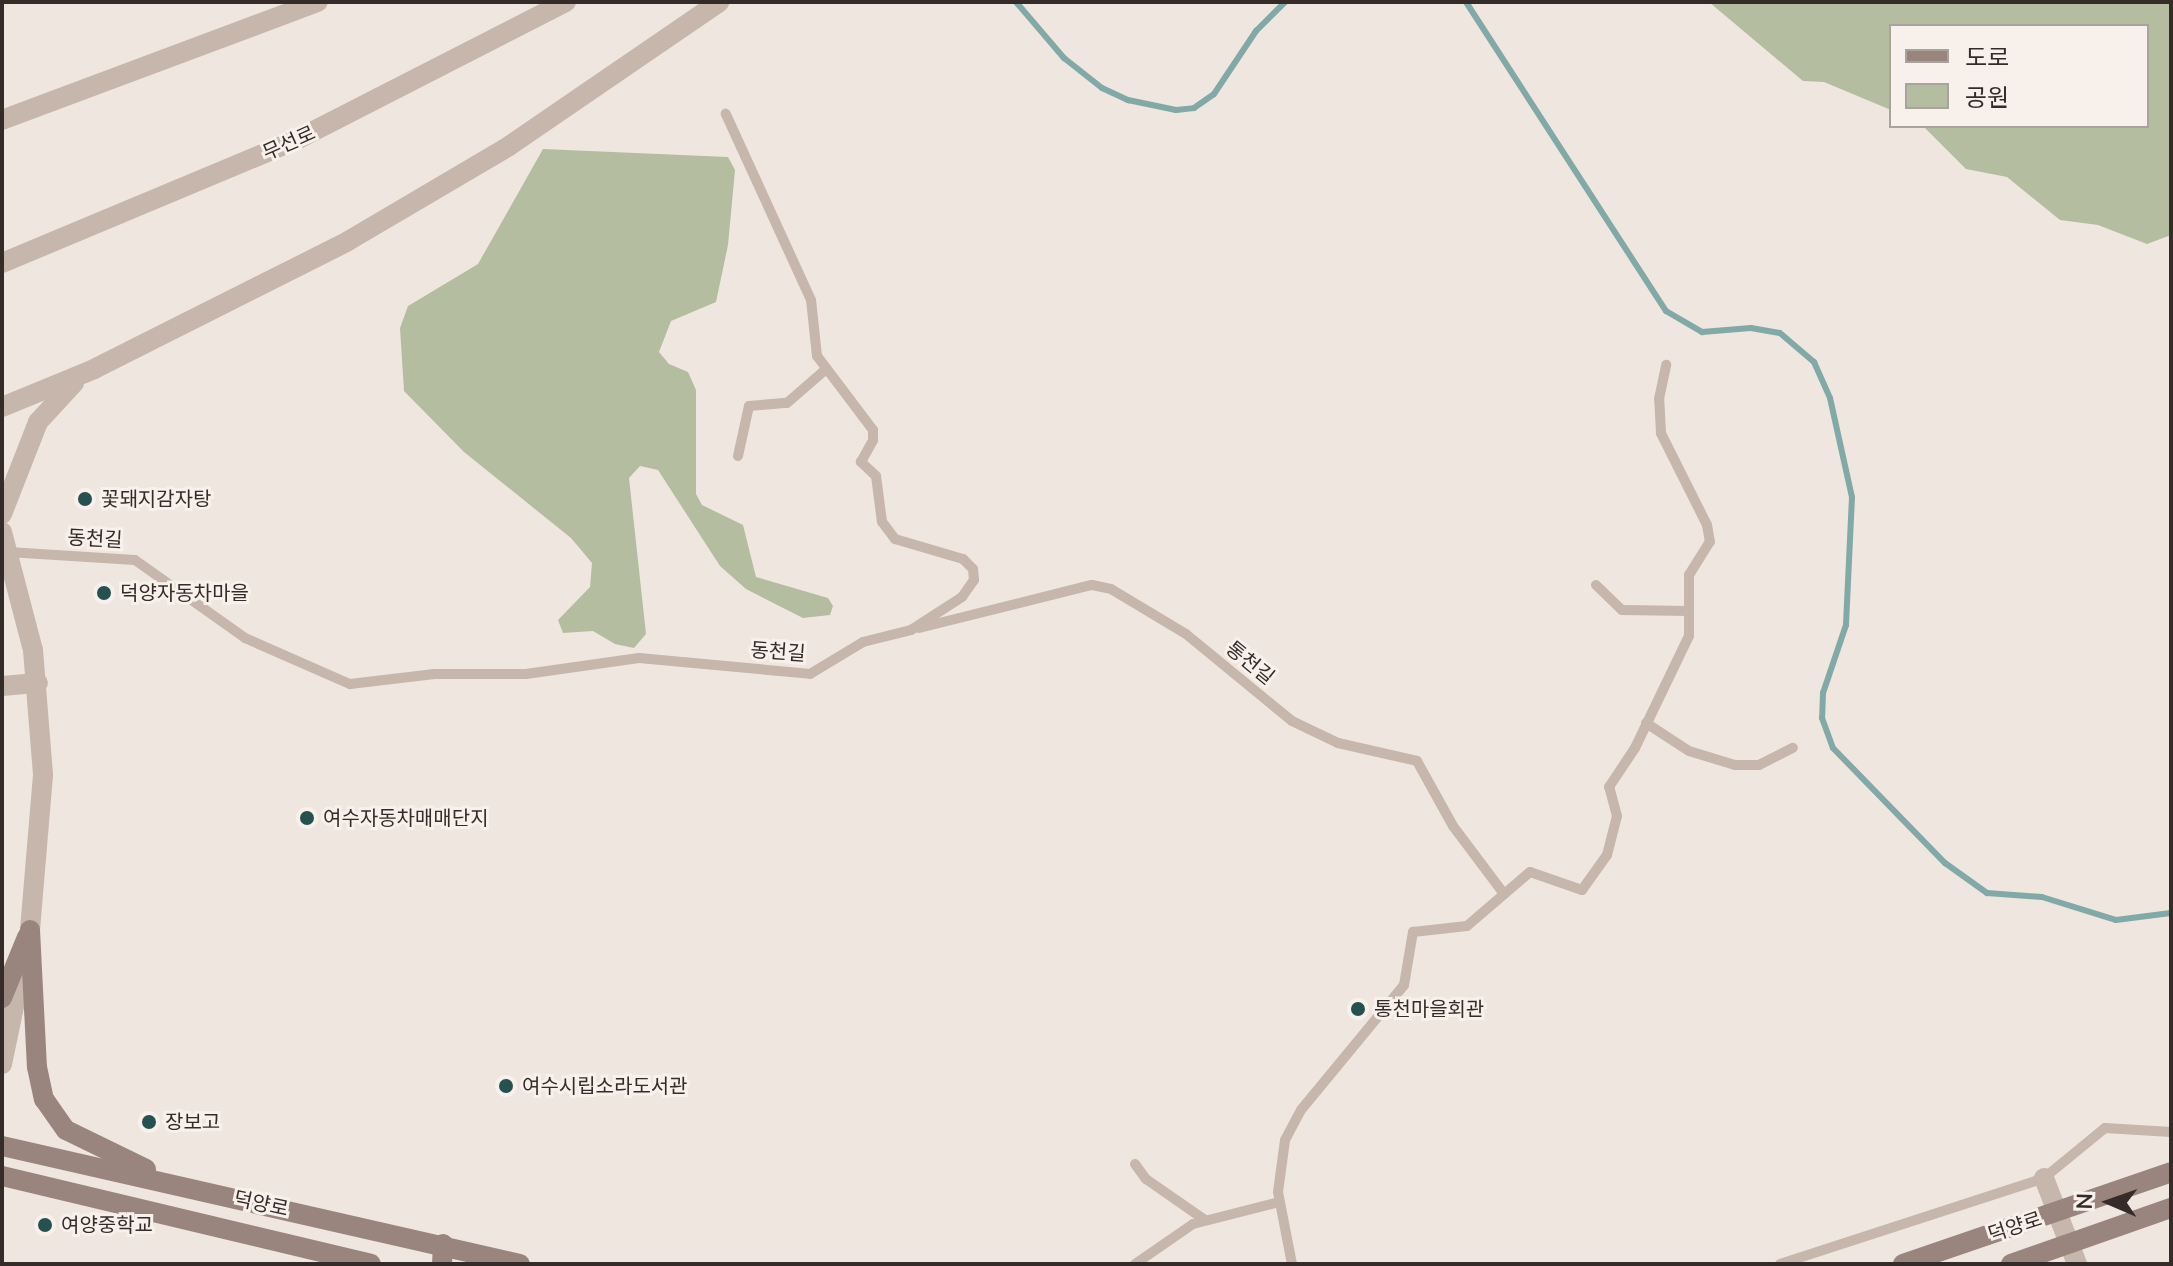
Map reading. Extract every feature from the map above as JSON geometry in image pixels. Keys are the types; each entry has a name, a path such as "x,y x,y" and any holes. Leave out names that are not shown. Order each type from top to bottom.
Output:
{"main road":[{"path":"2,998 30,930"},
{"path":"30,930 37,1067 53,1116 83,1141 190,1188"},
{"name":"덕양로","path":"2,1146 190,1188 442,1254 520,1264"},
{"name":"덕양로","path":"1903,1264 2171,1172"},
{"name":"덕양로","path":"2,1176 371,1264"},
{"name":"덕양로","path":"2011,1264 2171,1208"}],"street":[{"path":"2,120 318,2"},
{"name":"무선로","path":"2,263 298,139 566,2"},
{"path":"2,407 94,369 348,241 496,154 719,2"},
{"path":"2,514 38,422 59,395 94,369"},
{"path":"2,532 38,683 43,775 30,930 2,1064"},
{"path":"2,686 38,683"},
{"path":"2044,1178 2077,1264"}],"lane":[{"name":"동천길","path":"8,552 135,560 245,638 350,684 434,674 526,674 639,658 810,674 863,642 911,630 962,597 974,580 973,569 963,559 891,537 878,511 876,476 861,462 873,440 873,430 825,370 816,352 811,300 726,114"},
{"path":"1292,1264 1290,1236 1279,1202 1288,1132 1404,985 1413,932 1423,927 1467,926 1535,871 1575,892 1585,888 1607,855 1616,826 1609,787 1646,723 1689,636 1689,575 1709,547 1710,534 1661,433 1659,399 1666,365"},
{"path":"738,456 749,406 787,403 825,370"},
{"name":"통천길","path":"911,630 1092,585 1111,589 1186,634 1314,733 1417,761 1453,826 1504,894"},
{"path":"1596,585 1622,610 1689,611"},
{"path":"1646,723 1689,751 1735,765 1759,765 1793,748"},
{"path":"1780,1264 2044,1178 2105,1128 2171,1132"},
{"path":"1135,1164 1146,1179 1205,1220"},
{"path":"1135,1264 1178,1231 1205,1220 1279,1202"}],"green space":[{"path":"1709,2 2171,2 2171,235 2147,244 2098,225 2060,220 2007,177 1966,169 1925,128 2149,128 2149,24 1889,24 1889,109 1824,82 1803,81"},
{"path":"543,149 728,157 735,170 728,245 716,302 671,321 659,352 669,364 688,372 696,390 696,494 702,505 743,525 756,577 828,598 833,606 830,615 803,618 746,589 720,566 658,470 640,466 629,478 646,634 634,648 615,644 593,631 563,633 558,620 590,587 592,563 571,538 464,452 404,391 400,328 408,306 478,264"}],"waterway":[{"path":"1016,2 1064,58 1102,88 1128,100 1176,110 1194,108 1214,94 1256,31 1285,2"},
{"path":"1466,2 1666,311 1702,332 1751,328 1780,333 1814,362 1830,398 1852,497 1846,625 1823,693 1822,718 1833,748 1945,863 1987,893 2042,897 2116,920 2171,913"}],"place":[{"name":"꽃돼지감자탕","path":"85,499"},
{"name":"덕양자동차마을","path":"104,593"},
{"name":"여수자동차매매단지","path":"307,818"},
{"name":"통천마을회관","path":"1358,1009"},
{"name":"여수시립소라도서관","path":"506,1086"},
{"name":"장보고","path":"149,1122"},
{"name":"여양중학교","path":"45,1225"}]}
